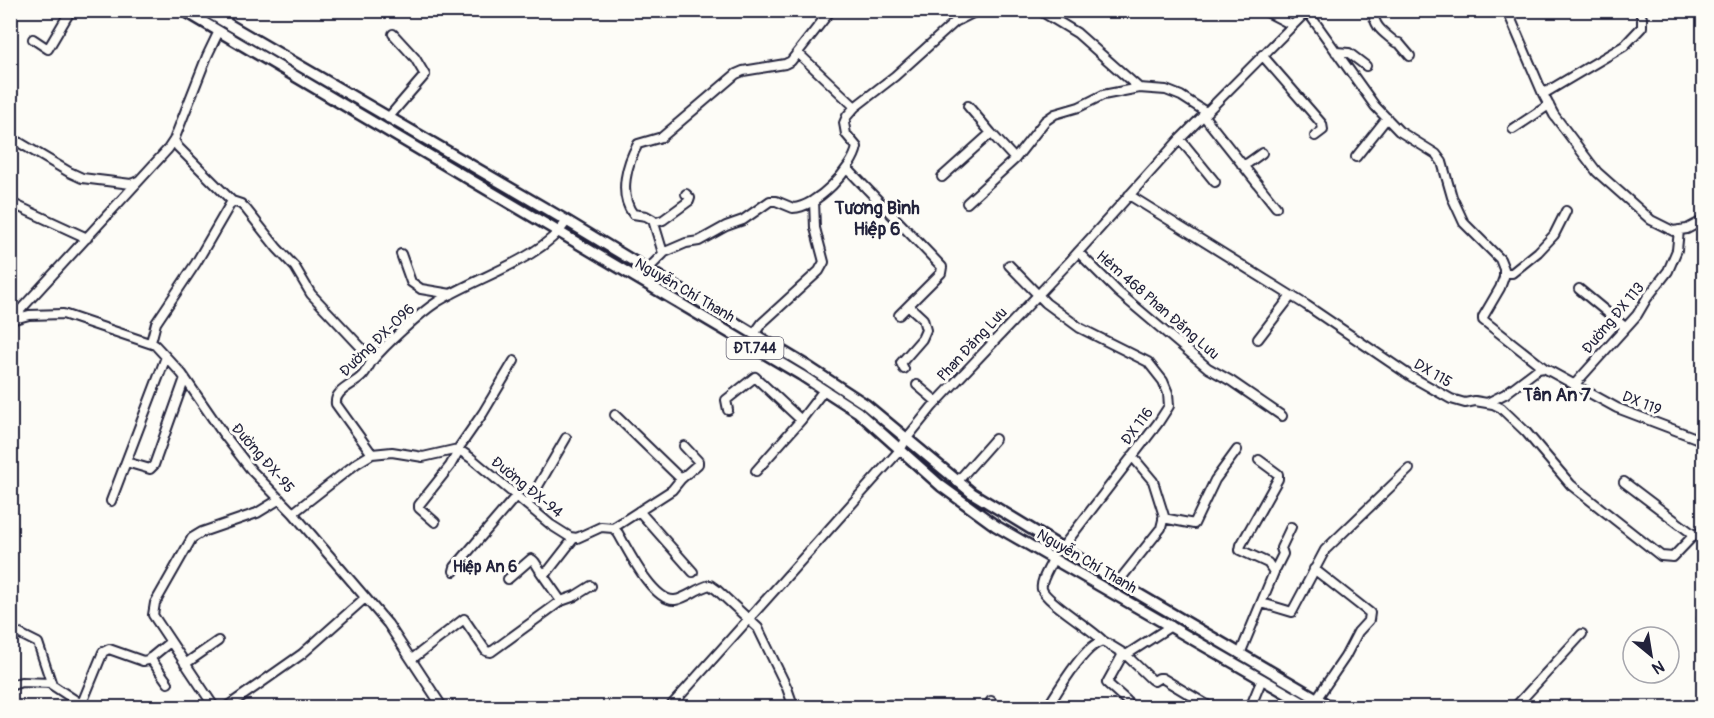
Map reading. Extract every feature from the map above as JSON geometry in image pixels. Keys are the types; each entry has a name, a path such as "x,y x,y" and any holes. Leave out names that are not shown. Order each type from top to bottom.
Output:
{"main road":[{"name":"Nguyễn Chí Thanh","path":"183,10 824,390 858,412 963,504 996,526 1312,708"},
{"name":"Nguyễn Chí Thanh","path":"204,10 567,221 754,334 865,404 957,482 993,506 1333,708"},
{"path":"219,32 224,22"},
{"path":"747,344 754,334"},
{"path":"1171,626 1177,615"}],"street":[{"path":"33,39 48,49 71,10"},
{"path":"224,22 230,10"},
{"path":"663,253 654,223 646,216 633,214 629,209 625,192 625,181 638,144 662,137 736,74 785,64 798,52 831,10"},
{"path":"647,270 663,253 686,243 699,241 726,226 743,220 770,201 793,208 814,200 847,168 855,157 857,147 846,134 844,123 847,116 955,22 979,10"},
{"path":"1040,10 1077,33 1138,88"},
{"path":"1263,10 1292,26"},
{"path":"1372,10 1373,20 1378,27 1399,43 1410,56"},
{"path":"1507,10 1549,105 1563,128 1597,172 1651,220 1673,231 1687,229 1704,220"},
{"path":"1543,94 1624,46 1642,27 1639,10"},
{"path":"1308,11 1375,106 1399,131 1436,154 1442,162 1452,197 1464,223 1500,259 1504,273 1512,273 1546,244 1554,236 1566,212"},
{"name":"Phan Đăng Lưu","path":"669,708 900,450 937,402 1180,139 1308,11"},
{"name":"Đường ĐX-95","path":"10,320 140,181 174,140 207,56 219,32"},
{"path":"388,118 425,75 415,58 393,34"},
{"path":"798,52 855,107"},
{"path":"1336,52 1349,53 1366,66"},
{"path":"1262,55 1322,123 1323,130 1315,136"},
{"path":"968,203 1015,159 1041,126 1055,114 1079,107 1103,95 1138,88 1166,90 1181,96 1204,114 1276,207"},
{"path":"1513,129 1549,105"},
{"path":"968,106 1015,159"},
{"path":"1356,157 1387,118"},
{"path":"942,177 991,133"},
{"path":"10,137 82,178 131,184 140,181"},
{"path":"1180,139 1215,182"},
{"path":"174,140 178,147 232,201 241,204 246,209 295,267 311,294 373,360"},
{"path":"1242,165 1248,164 1262,153"},
{"path":"847,168 936,258 942,267 941,273 899,315"},
{"path":"654,223 663,220 689,201 690,198 686,194"},
{"name":"DX 115","path":"1129,195 1291,296 1412,377 1451,399 1465,403 1475,401 1487,403 1501,408 1526,432 1571,485 1661,556 1673,557 1694,535 1704,531"},
{"path":"754,334 762,323 819,271 824,262 815,228 814,200"},
{"path":"151,342 156,323 196,263 232,201"},
{"path":"13,204 87,238"},
{"path":"559,233 567,221"},
{"name":"Đường ĐX 113","path":"1574,385 1637,315 1668,271 1677,250 1679,230"},
{"name":"Đường ĐX-096","path":"372,454 336,404 335,399 338,394 363,376 373,360 418,317 451,294 540,248 559,233"},
{"name":"Hẻm 468 Phan Đăng Lưu","path":"1078,252 1118,292 1208,368 1282,416"},
{"path":"401,254 411,282 421,289 451,294"},
{"name":"ĐX 116","path":"1009,265 1037,296 1080,328 1148,363 1163,381 1168,393 1169,406 1062,548"},
{"name":"DX 119","path":"1504,273 1500,288 1483,320 1544,368 1574,385 1617,408 1704,441"},
{"path":"1579,289 1625,327"},
{"path":"1258,339 1291,296"},
{"path":"904,369 901,363 922,339 926,330 923,319 909,306"},
{"name":"Đường ĐX-95","path":"10,320 24,315 63,314 151,342 185,378 246,463 293,513 388,624 443,708"},
{"path":"111,501 166,357"},
{"path":"435,522 419,508 419,505 450,466 514,361"},
{"path":"1487,403 1505,394 1538,369 1544,368"},
{"path":"728,410 726,400 755,377 801,420"},
{"path":"126,462 150,469 154,465 185,378"},
{"path":"917,386 937,402"},
{"path":"756,471 824,390"},
{"path":"615,415 681,479"},
{"path":"527,505 566,438"},
{"path":"957,482 995,438"},
{"path":"540,571 544,573 552,567 574,537 601,527 613,528 672,490 699,461 684,446"},
{"path":"293,513 372,454 392,452 423,457 459,449"},
{"name":"Đường ĐX-94","path":"459,449 551,525 570,537 574,537"},
{"path":"1163,518 1194,524 1216,477 1237,450"},
{"path":"1118,582 1161,528 1163,518 1153,481 1132,456"},
{"path":"1259,460 1278,474 1278,479 1240,550 1268,563 1274,572"},
{"path":"1262,603 1292,612 1329,545 1409,469"},
{"path":"1624,482 1694,535"},
{"path":"454,571 516,496"},
{"path":"215,708 170,642 153,612 164,586 192,538 215,526 257,513 280,499"},
{"path":"639,511 693,572"},
{"path":"1240,654 1283,555 1281,548 1292,527"},
{"path":"613,528 640,572 666,599 676,600 710,585 749,618 761,633 794,708"},
{"path":"508,579 531,559 534,560 561,601"},
{"path":"1053,559 1042,590 1062,610 1125,655 1151,680 1162,678 1212,708"},
{"path":"1314,569 1370,613 1369,620 1358,632 1345,657 1317,698"},
{"path":"412,659 464,619 486,651 491,652 561,601 591,586"},
{"path":"225,708 302,654 365,598"},
{"path":"1127,701 1107,683 1125,655 1171,626"},
{"path":"10,629 38,643 51,683"},
{"path":"1514,708 1582,634"},
{"path":"185,664 218,641"},
{"path":"1047,708 1065,680 1089,650 1095,644 1103,641"},
{"path":"10,686 21,682 51,683 83,706 103,652 109,649 143,661 170,642"},
{"path":"150,658 168,682"},
{"path":"1250,708 1262,679"}],"district":[{"name":"Tương Bình Hiệp 6","path":"877,218"},
{"name":"Tân An 7","path":"1557,395"},
{"name":"Hiệp An 6","path":"485,566"}]}
